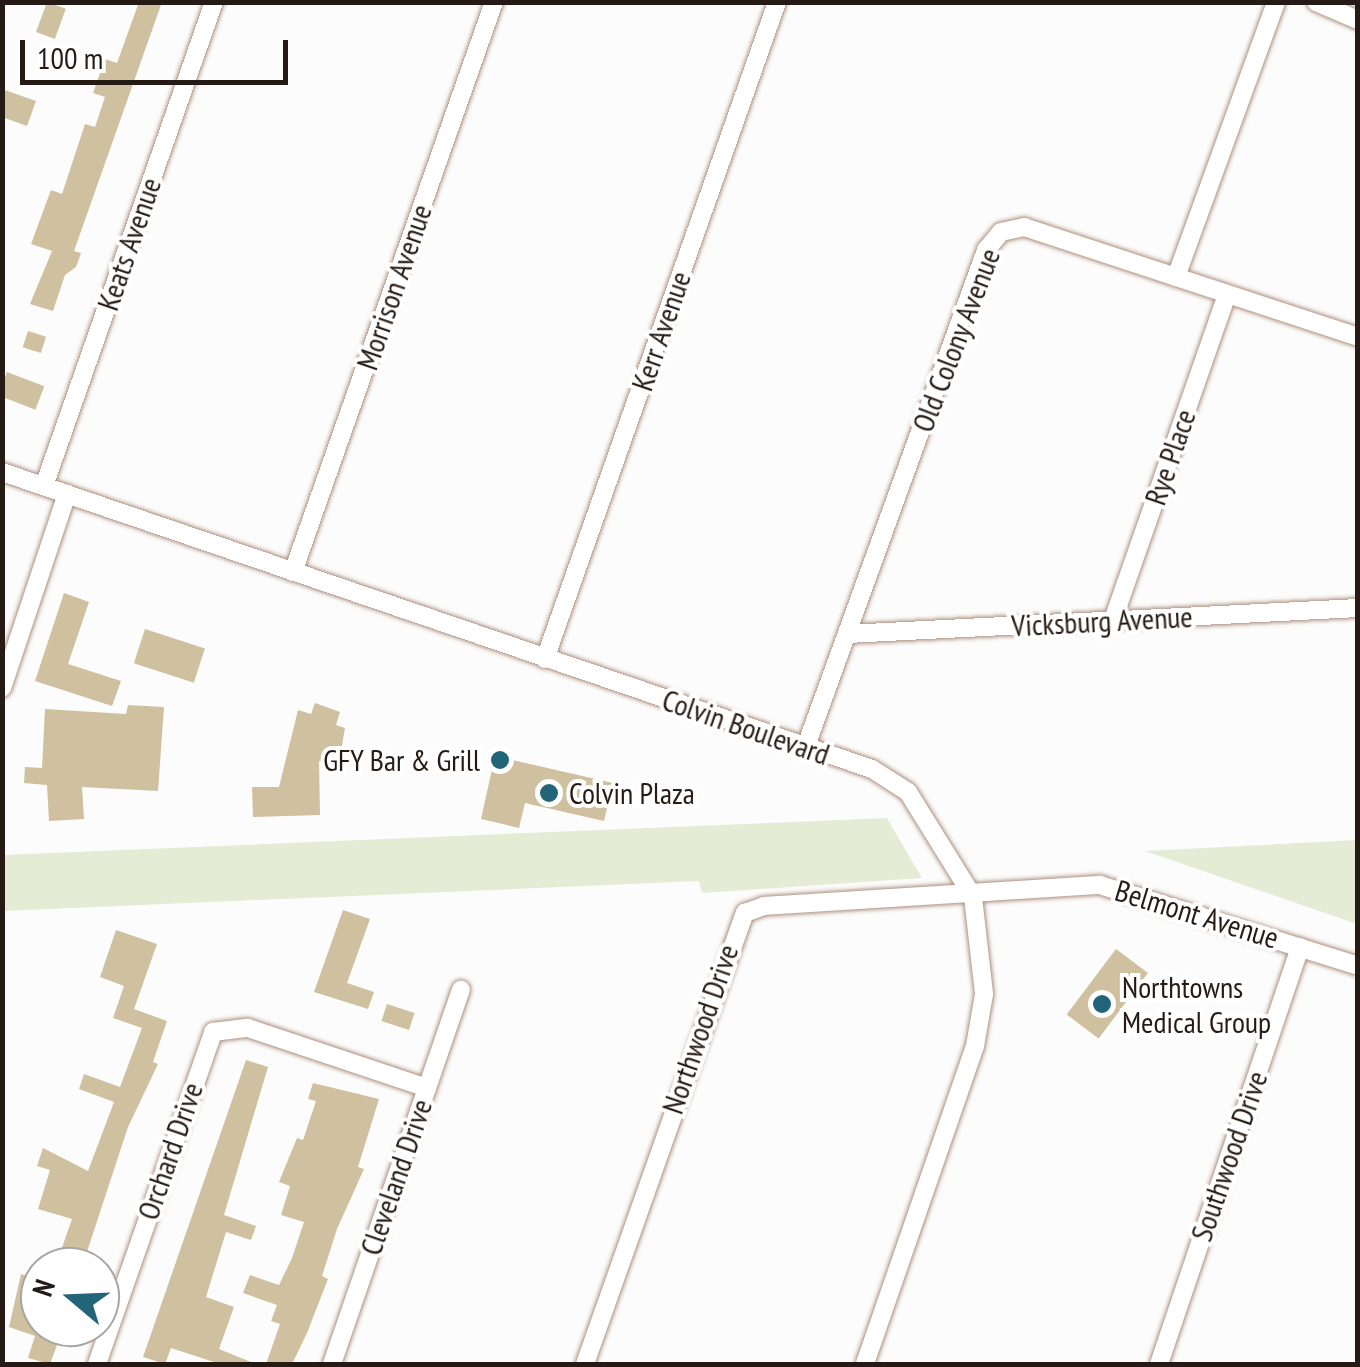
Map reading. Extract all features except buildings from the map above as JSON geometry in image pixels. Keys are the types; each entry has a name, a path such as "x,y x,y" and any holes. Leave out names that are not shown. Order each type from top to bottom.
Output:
{"street":[{"name":"Keats Avenue","path":"44,486 214,2"},
{"name":"Morrison Avenue","path":"293,572 494,2"},
{"name":"Kerr Avenue","path":"545,659 777,2"},
{"path":"1176,277 1276,2"},
{"path":"1316,2 1358,20"},
{"name":"Old Colony Avenue","path":"806,746 992,240 1024,227 1358,337"},
{"name":"Rye Place","path":"1113,620 1227,294"},
{"name":"Colvin Boulevard","path":"2,472 872,769 908,792 973,897 984,970 975,1046 866,1364"},
{"path":"2,688 66,494"},
{"name":"Vicksburg Avenue","path":"847,634 1358,608"},
{"name":"Belmont Avenue","path":"973,897 1100,885 1358,966"},
{"name":"Northwood Drive","path":"584,1364 740,918 764,906 973,897"},
{"name":"Southwood Drive","path":"1158,1364 1300,946"},
{"name":"Cleveland Drive","path":"332,1364 461,990"},
{"name":"Orchard Drive","path":"96,1364 213,1032 234,1026 426,1088"}],"green space":[{"path":"887,818 922,878 702,893 699,881 3,911 3,855"},
{"path":"1357,840 1357,924 1145,851"}],"place":[{"name":"GFY Bar & Grill","path":"500,760"},
{"name":"Colvin Plaza","path":"549,793"},
{"name":"Northtowns Medical Group","path":"1102,1004"}]}
